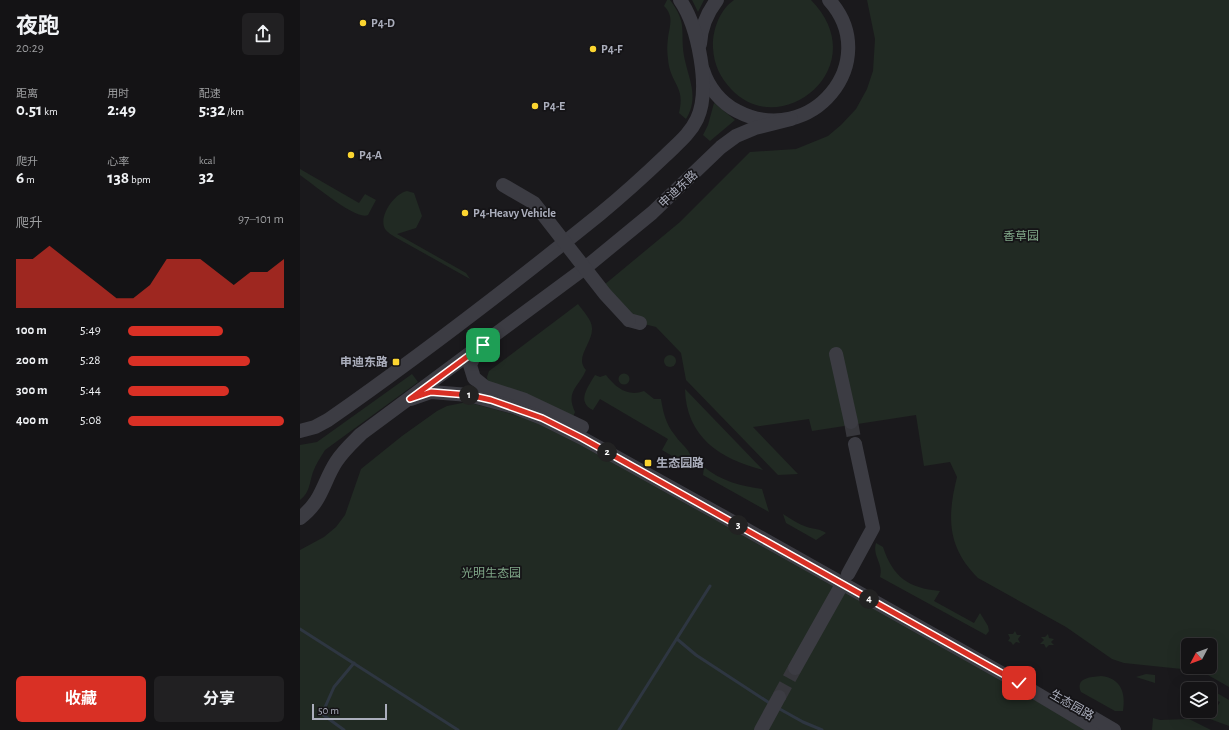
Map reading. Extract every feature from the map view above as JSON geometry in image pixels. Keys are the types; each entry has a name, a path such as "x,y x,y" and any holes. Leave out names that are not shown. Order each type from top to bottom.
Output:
{"street":[{"path":"680,0 692,21 705,76 716,94 730,108 748,117 768,121 791,120 813,110 830,95 843,75 848,52 842,0"},
{"path":"300,431 315,427 344,409 478,310 632,188 688,134 697,119 701,106 701,32 709,11 717,0"},
{"path":"829,0 836,8 845,29"},
{"name":"申迪东路","path":"300,518 316,503 336,461 346,448 361,434 568,282 652,213 721,147 736,136 755,128 791,120"},
{"path":"503,185 534,203 605,294 634,322"},
{"name":"生态园路","path":"483,345 475,354 470,365 474,378 479,383 544,408 614,444 646,465 1114,730"},
{"path":"836,354 851,422"},
{"name":"生态园路","path":"410,399 431,392 469,395 514,407 542,418 582,438 724,517 1019,683 1098,730"},
{"path":"848,574 873,528 855,444"},
{"path":"796,668 840,588"},
{"path":"761,730 779,697"}],"green space":[{"path":"667,0 670,0 676,8 681,21 684,56 692,88 692,103 686,119 679,113 681,97 669,67 667,48 670,17 664,6"},
{"path":"692,0 704,0 698,12"},
{"path":"734,0 811,0 828,25 833,49 827,71 814,90 795,102 774,107 751,103 731,89 716,65 713,42 715,28 720,15"},
{"name":"香草园","path":"867,0 1229,0 1229,687 1206,674 1217,674 1217,638 1181,638 1181,669 1124,663 1112,659 1066,627 978,578 960,555 952,531 952,505 957,477 950,462 924,466 916,415 812,431 809,419 753,427 798,474 778,475 686,380 681,353 656,327 640,323 604,285 680,222 750,152 796,149 828,136 856,109 867,89 873,71 875,39"},
{"path":"714,103 735,120 710,141 703,135 708,125"},
{"path":"300,169 359,203 365,194 376,200 368,215 362,215 344,207 300,175"},
{"path":"407,191 414,193 422,216 416,228 397,234 466,273 470,279 395,237 385,229 383,224 384,218 389,206 393,200"},
{"path":"578,304 592,325 592,334 582,360 586,370 572,394 572,405 575,412 572,419 488,385 487,377 489,371"},
{"path":"668,355 672,355 676,361 672,367 668,367 664,363 664,359"},
{"path":"412,374 418,382 325,450 314,469 307,491 300,500 300,445 317,442"},
{"path":"622,374 626,374 628,375 628,383 622,384 619,381 619,377"},
{"path":"595,375 600,377 606,375 614,384 628,392 638,393 644,391 654,399 661,399 667,422 671,430 689,452 693,468 662,450 668,439 600,399 593,410 588,407 584,399 585,394"},
{"path":"685,389 763,470 733,459 708,443 699,433 692,420 687,406"},
{"name":"光明生态园","path":"467,402 538,421 732,526 1087,730 300,730 300,550 324,537 336,527 345,515 361,469 402,436 437,411 447,406"},
{"path":"704,467 724,479 762,489 769,512 703,475"},
{"path":"783,514 807,527 826,533 816,540 786,523"},
{"path":"876,543 883,547 892,566 903,579 919,587 940,591 934,601 974,623 980,613 988,626 989,631 986,635 880,577 881,572 875,548"},
{"path":"1015,631 1017,635 1021,635 1018,639 1020,643 1016,642 1013,645 1008,641 1010,638 1008,634 1013,634"},
{"path":"1048,634 1049,638 1054,639 1051,642 1054,645 1049,645 1046,648 1044,644 1040,644 1044,640 1041,637 1045,637"},
{"path":"1146,674 1155,675 1155,683 1136,677"},
{"path":"1101,676 1108,677 1118,683 1124,698 1123,711 1115,711 1081,692 1080,684 1082,681 1088,678"},
{"path":"1217,693 1229,700 1229,726 1210,719 1217,718 1217,707 1220,702 1217,701"},
{"path":"1153,718 1160,720 1189,719 1211,730 1152,730"}],"waterway":[{"path":"619,730 710,586"},
{"path":"300,629 458,730"},
{"path":"677,639 696,655 771,704"},
{"path":"344,730 322,714 334,687 354,663"},
{"path":"778,708 803,722 822,730"}],"tunnel":[{"path":"851,422 855,444"},
{"path":"779,697 795,668"}],"place":[{"name":"P4-D","path":"363,23"},
{"name":"P4-F","path":"593,49"},
{"name":"P4-E","path":"535,106"},
{"name":"P4-A","path":"351,155"},
{"name":"P4-Heavy Vehicle","path":"465,213"},
{"name":"申迪东路","path":"396,362"},
{"name":"生态园路","path":"648,463"}],"route":[{"path":"483,345 410,399 431,392 469,395 514,407 542,418 582,438 1019,683"}]}
